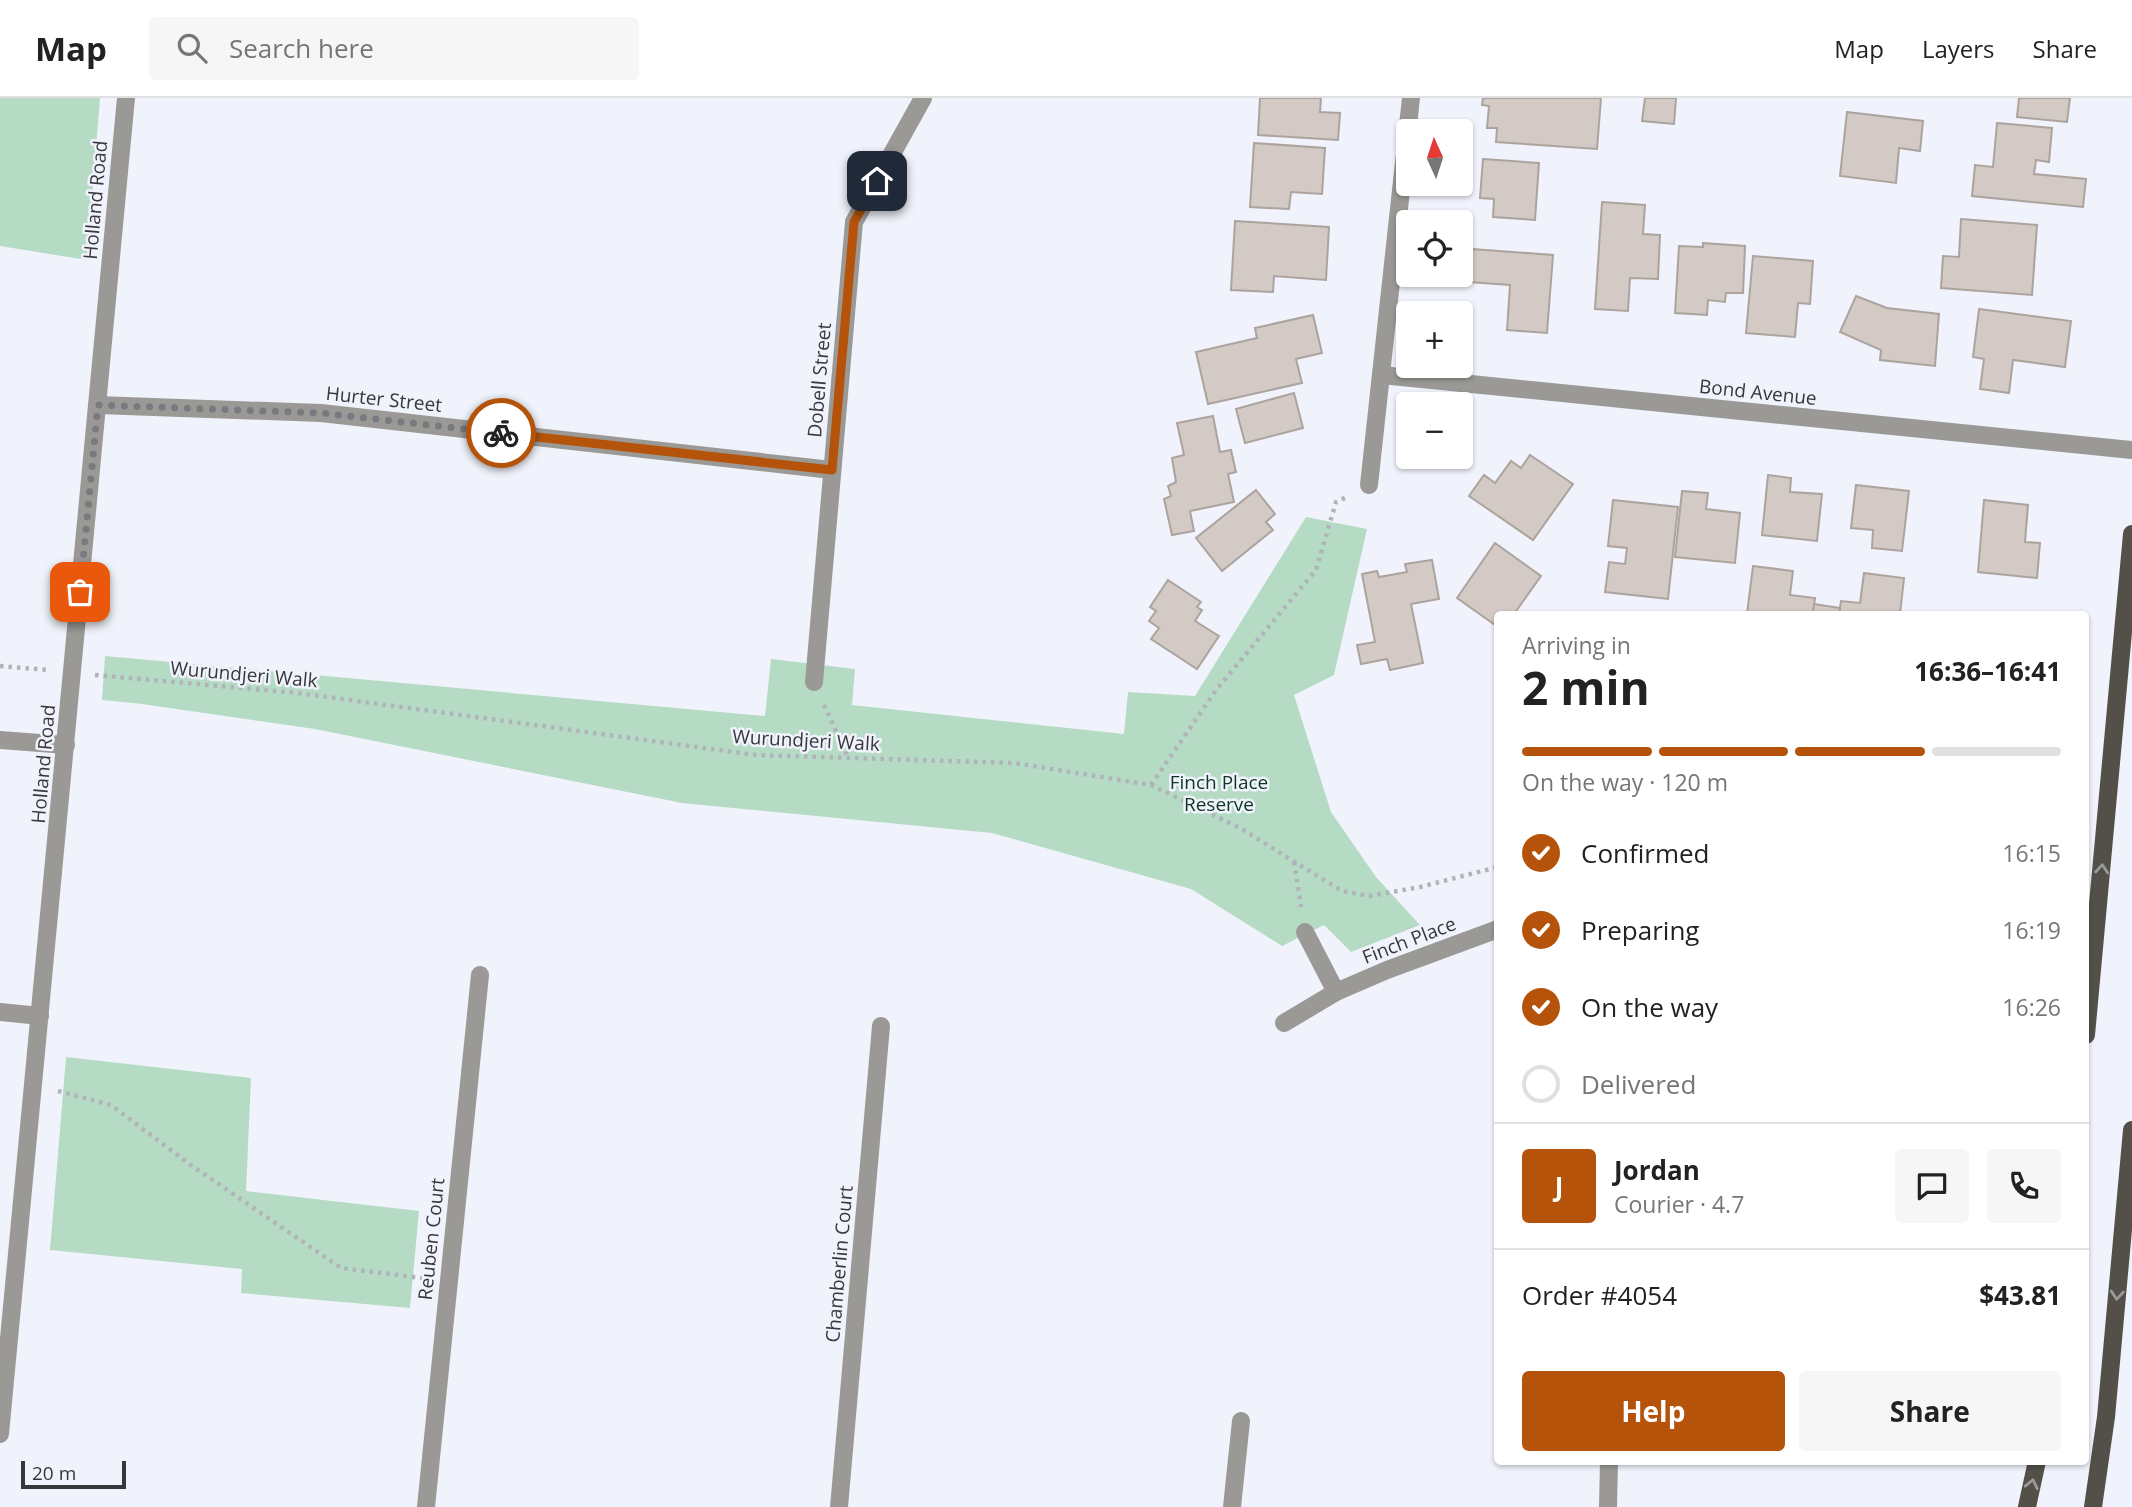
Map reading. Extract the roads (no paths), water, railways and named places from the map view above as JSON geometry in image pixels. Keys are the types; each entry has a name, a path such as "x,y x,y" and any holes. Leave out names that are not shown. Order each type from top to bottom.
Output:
{"main road":[{"path":"2089,976 2092,917 2132,534"},
{"path":"2093,1507 2106,1417 2132,1130"},
{"path":"2027,1507 2036,1465"}],"street":[{"name":"Holland Road","path":"0,1434 8,1261 33,1085 126,98"},
{"name":"Dobell Street","path":"814,682 854,222 923,98"},
{"path":"1369,485 1411,98"},
{"name":"Bond Avenue","path":"1381,375 2132,450"},
{"name":"Hurter Street","path":"98,405 321,413 832,470"},
{"path":"0,740 66,745"},
{"name":"Finch Place","path":"1284,1023 1336,992 1494,930"},
{"path":"1305,932 1336,992"},
{"name":"Reuben Court","path":"426,1507 447,1282 481,975"},
{"path":"0,1012 40,1016"},
{"name":"Chamberlin Court","path":"839,1507 881,1026"},
{"path":"1232,1507 1241,1420"},
{"path":"1608,1507 1609,1465"}],"park label":[{"name":"Finch Place Reserve","path":"1219,793"}]}
